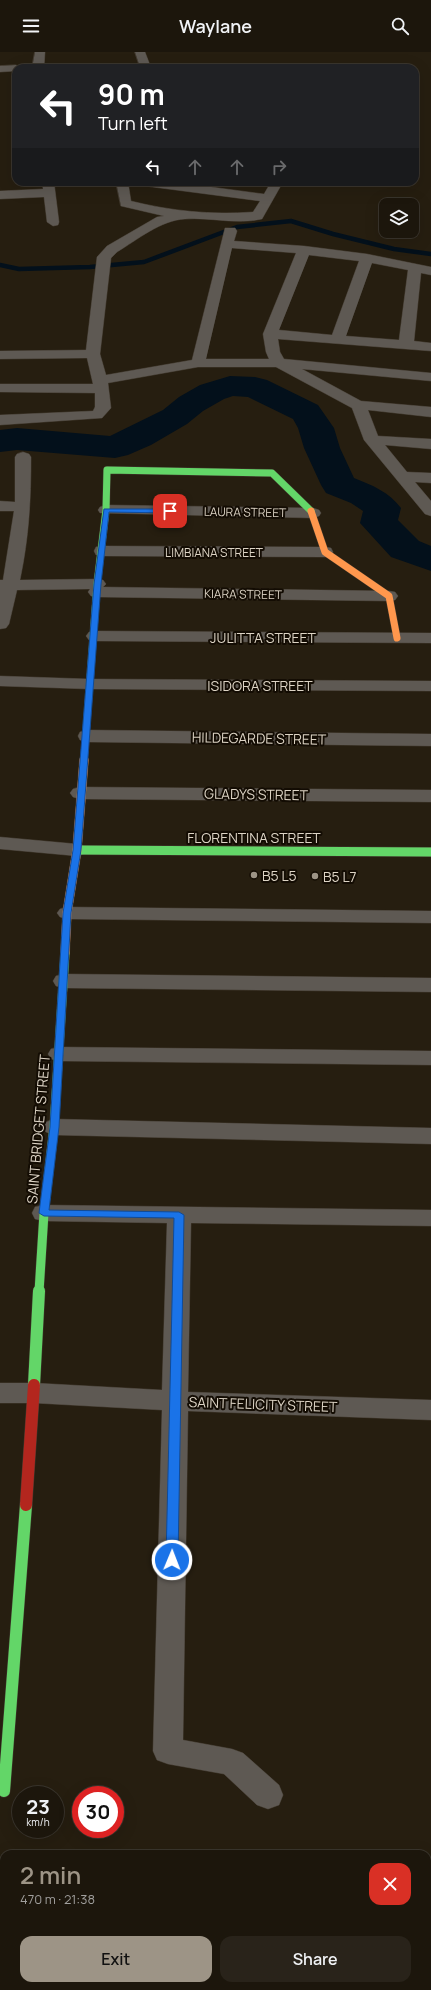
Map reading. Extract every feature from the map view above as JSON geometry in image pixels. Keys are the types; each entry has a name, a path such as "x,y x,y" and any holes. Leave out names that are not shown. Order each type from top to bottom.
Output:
{"street":[{"path":"38,64 40,52"},
{"path":"140,52 144,64"},
{"path":"0,69 12,68"},
{"path":"123,186 125,203 167,213 189,214 231,230 304,250 367,258 431,271"},
{"path":"176,186 267,198"},
{"path":"198,363 231,230 257,216 274,186"},
{"path":"0,195 49,188 53,222"},
{"path":"0,420 97,415 103,408 101,385 94,354 104,257 112,249 162,220 189,214"},
{"path":"304,250 270,334 273,352 279,363 358,405 431,412"},
{"path":"337,340 367,258"},
{"path":"406,345 415,268"},
{"path":"270,334 431,347"},
{"path":"0,355 94,354"},
{"path":"0,388 101,385 198,363 279,363 431,377"},
{"path":"358,405 372,440 431,511"},
{"path":"372,440 431,444"},
{"path":"0,624 5,586 17,545 23,507 24,457"},
{"name":"SAINT BRIDGET STREET","path":"4,1791 34,1393 44,1213 54,1127 67,913 77,850 80,793 87,736 89,684 95,636 97,588 106,510 108,470 272,473 312,513"},
{"path":"401,476 431,478"},
{"path":"0,506 23,507"},
{"name":"LAURA STREET","path":"106,510 312,513"},
{"path":"312,513 325,552 389,596 397,638"},
{"path":"0,544 17,545"},
{"name":"LIMBIANA STREET","path":"102,551 325,552"},
{"name":"KIARA STREET","path":"5,586 389,596"},
{"name":"JULITTA STREET","path":"95,636 431,638"},
{"name":"ISIDORA STREET","path":"0,681 89,684 431,686"},
{"name":"HILDEGARDE STREET","path":"87,736 431,740"},
{"name":"GLADYS STREET","path":"80,793 431,796"},
{"path":"0,843 77,850"},
{"name":"FLORENTINA STREET","path":"77,850 431,852"},
{"path":"67,913 431,917"},
{"path":"64,981 431,985"},
{"path":"59,1054 431,1058"},
{"path":"54,1127 431,1136"},
{"path":"44,1213 431,1218"},
{"path":"179,1215 168,1751 232,1762 268,1795"},
{"name":"SAINT FELICITY STREET","path":"0,1393 34,1393 176,1401 431,1410"}],"waterway":[{"path":"0,265 19,269 90,267 144,262 237,227 291,221 333,234 394,249 431,254"},
{"path":"0,441 17,439 115,447 138,437 175,417 191,404 212,392 230,386 255,387 306,412 316,428 322,448 339,485 364,495 382,508 379,523 392,534 405,549 431,559"}],"traffic: fast":[{"path":"86,733 97,584 106,510 107,470 272,473 311,511"},
{"path":"77,850 431,852"},
{"path":"34,1385 44,1213 54,1127 65,953"},
{"path":"4,1791 26,1505"}],"traffic: slow":[{"path":"311,511 325,552 389,596 397,638"},
{"path":"65,953 67,913 77,850 86,733"}],"traffic: jam":[{"path":"26,1505 34,1385"}],"place":[{"name":"B5 L5","path":"254,875"},
{"name":"B5 L7","path":"315,876"}],"route":[{"path":"170,511 106,510 97,584 95,636 89,684 87,736 80,793 77,850 67,913 54,1127 44,1213 179,1215 172,1560"}]}
